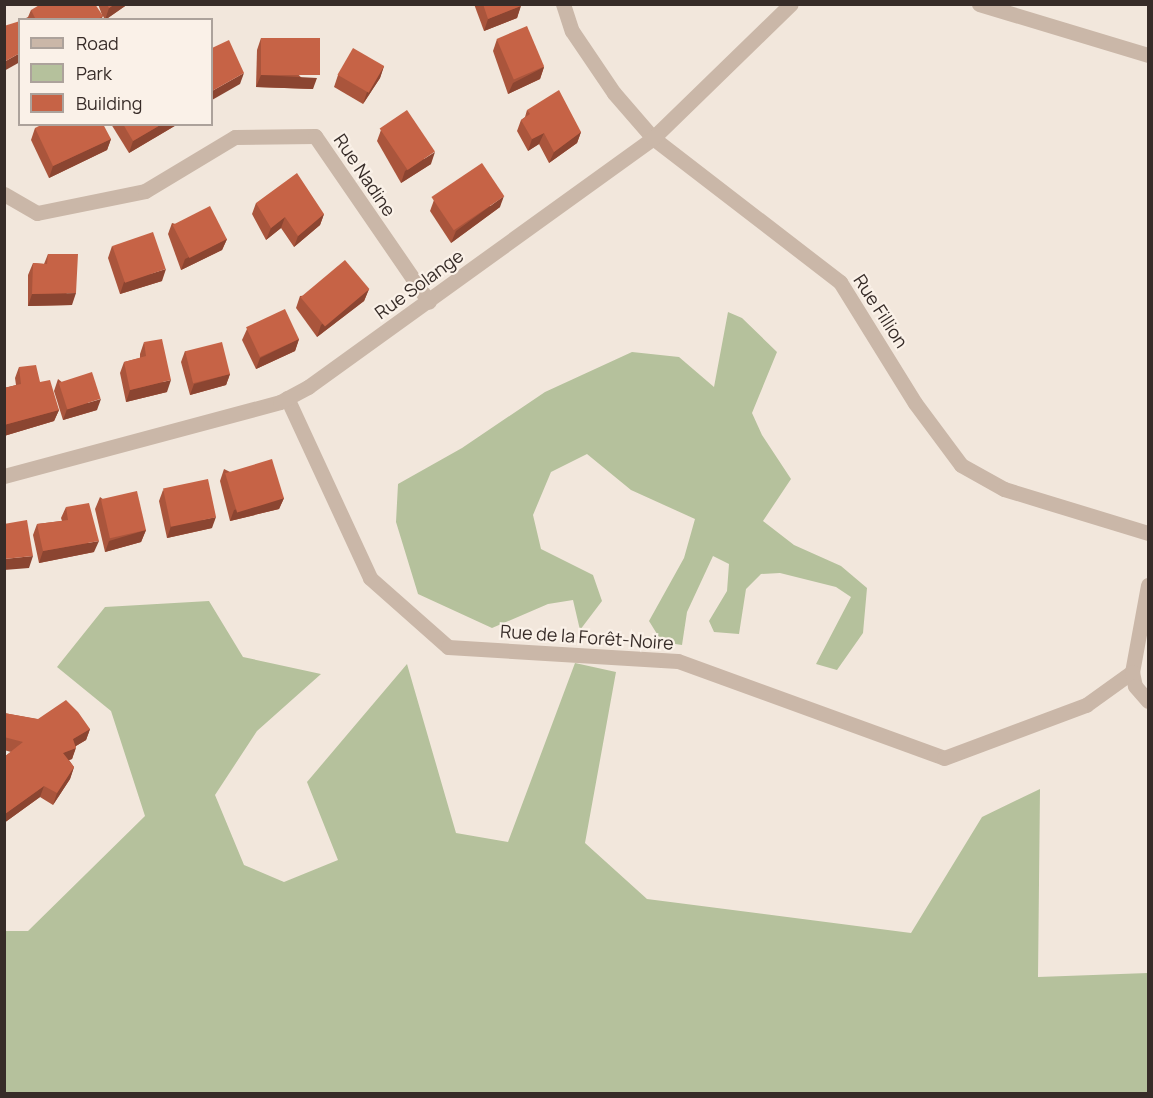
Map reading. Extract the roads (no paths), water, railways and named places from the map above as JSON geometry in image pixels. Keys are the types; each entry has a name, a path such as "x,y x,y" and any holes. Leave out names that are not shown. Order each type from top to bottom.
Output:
{"street":[{"name":"Rue Fillion","path":"563,4 572,31 614,93 653,138 840,282 915,403 961,465 1004,489 1149,533"},
{"name":"Rue Solange","path":"4,476 287,398 429,302 653,138 791,4"},
{"path":"979,4 1149,56"},
{"name":"Rue Nadine","path":"4,194 37,213 145,191 235,137 315,136 429,302"},
{"name":"Rue de la Forêt-Noire","path":"287,398 370,578 448,647 678,661 944,758 1086,705 1132,672"},
{"path":"1149,585 1132,672 1136,686 1149,701"}]}
